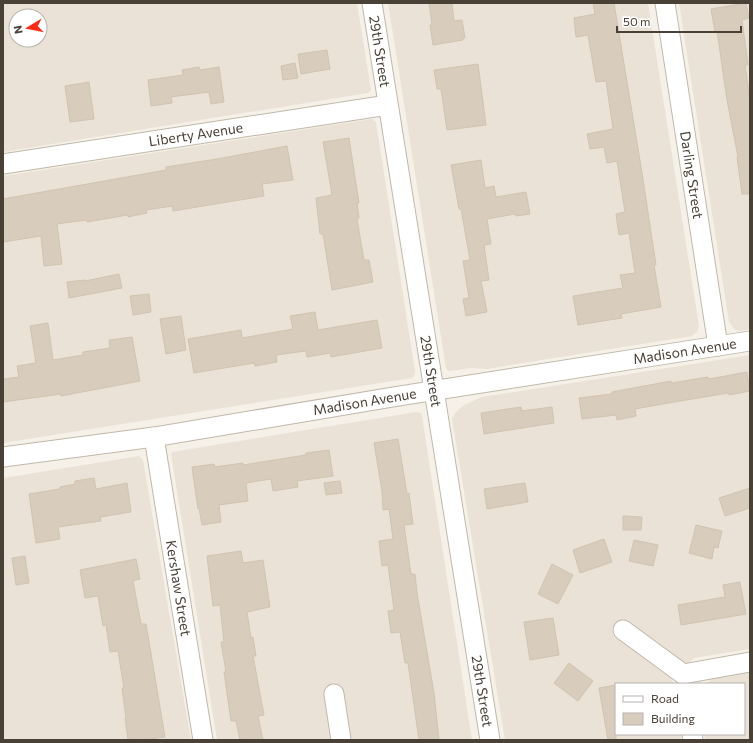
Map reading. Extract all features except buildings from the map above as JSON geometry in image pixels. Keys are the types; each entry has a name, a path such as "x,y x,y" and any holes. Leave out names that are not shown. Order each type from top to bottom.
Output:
{"street":[{"name":"29th Street","path":"372,3 490,740"},
{"name":"Darling Street","path":"664,3 718,346"},
{"name":"Liberty Avenue","path":"3,164 388,105"},
{"name":"Madison Avenue","path":"3,457 154,436 750,341"},
{"name":"Kershaw Street","path":"154,436 203,740"},
{"path":"623,630 684,679 750,662"},
{"path":"334,694 341,740"}],"shaded area":[{"path":"3,3 357,3 371,90 368,93 3,152"},
{"path":"388,3 648,3 699,326 697,332 692,336 487,369 472,368 448,371 446,368"},
{"path":"679,3 750,3 750,329 739,331 734,329 729,322"},
{"path":"372,119 376,122 415,371 412,378 3,443 3,176"},
{"path":"750,355 750,649 694,658 672,677 673,683 615,683 615,735 681,735 681,740 505,740 452,419 456,412 464,405 482,397"},
{"path":"416,412 421,413 422,416 472,740 217,740 171,454 172,452"},
{"path":"139,456 143,460 191,740 3,740 3,478"},
{"path":"750,671 750,740 705,740 704,735 745,735 745,683 706,683 717,676"}]}
